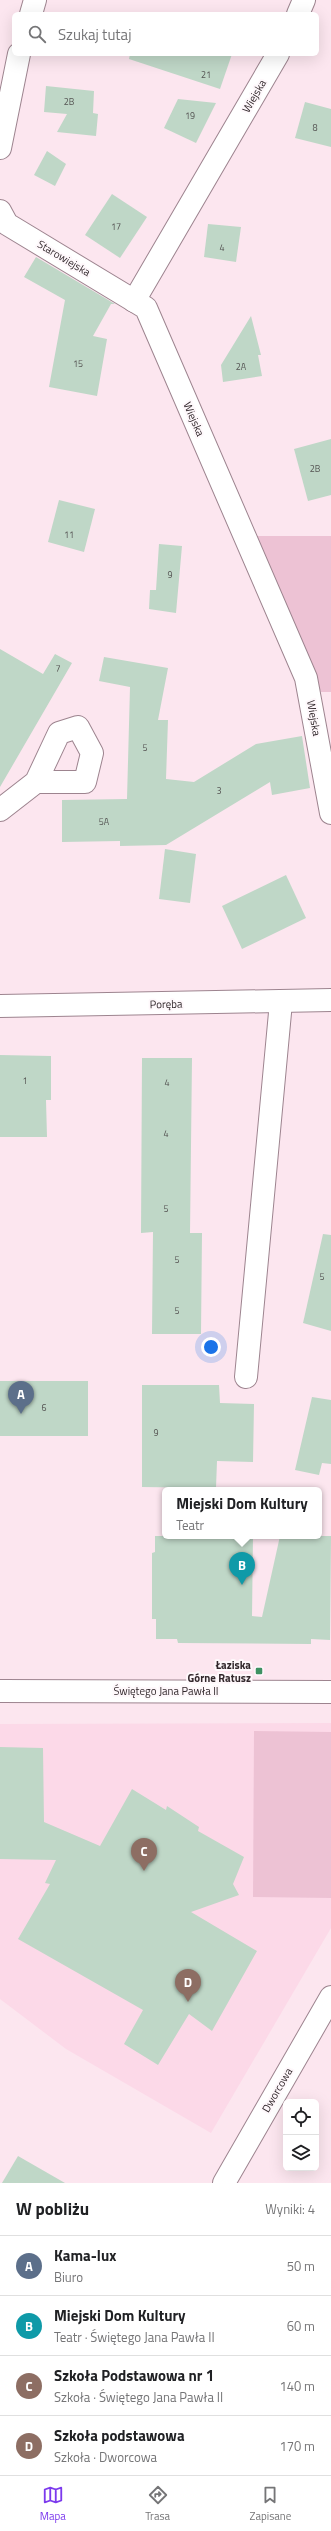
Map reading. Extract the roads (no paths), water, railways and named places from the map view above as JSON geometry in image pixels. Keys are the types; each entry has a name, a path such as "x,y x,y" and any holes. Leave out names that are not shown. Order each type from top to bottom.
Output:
{"street":[{"path":"32,12 35,0"},
{"path":"299,12 304,0"},
{"path":"0,148 19,56"},
{"name":"Wiejska","path":"277,56 134,301 146,308 306,678 331,813"},
{"name":"Starowiejska","path":"0,211 7,224 134,301"},
{"path":"0,810 36,782"},
{"name":"Poręba","path":"0,1006 331,1000"},
{"path":"246,1377 281,1002"},
{"name":"Świętego Jana Pawła II","path":"0,1691 331,1692"},
{"name":"Dworcowa","path":"224,2183 331,1997"}],"place":[{"name":"Kama-lux","path":"21,1414"},
{"name":"Miejski Dom Kultury","path":"242,1585"},
{"name":"Łaziska Górne Ratusz","path":"259,1671"},
{"name":"Szkoła Podstawowa nr 1","path":"144,1871"},
{"name":"Szkoła podstawowa","path":"188,2002"}]}
